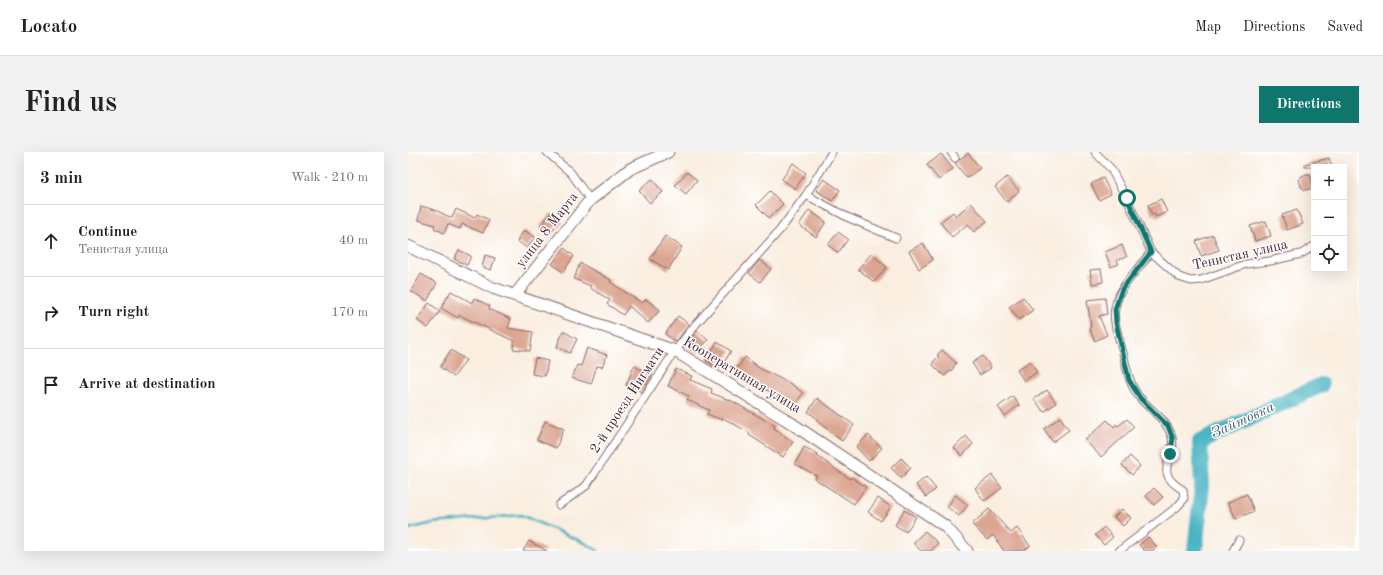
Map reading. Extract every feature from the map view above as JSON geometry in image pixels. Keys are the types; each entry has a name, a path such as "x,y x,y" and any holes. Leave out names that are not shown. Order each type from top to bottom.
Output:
{"main road":[{"name":"улица 8 Марта","path":"515,295 590,200 630,169 668,152"},
{"name":"Кооперативная улица","path":"408,246 493,288 675,351 785,418 945,526 967,551"}],"street":[{"path":"547,152 571,173 590,200"},
{"name":"2-й проезд Нигмати","path":"559,505 586,486 675,351 696,324 780,230 806,195 832,152"},
{"name":"Тенистая улица","path":"1095,152 1114,175 1127,198 1151,252 1179,277 1191,281 1201,280 1246,264 1270,261 1301,254 1311,248"},
{"path":"806,195 847,217 896,238"},
{"path":"1119,551 1177,507 1184,499 1183,490 1171,483 1167,472 1173,439 1168,426 1140,398 1129,380 1116,323 1115,309 1122,289 1151,252"},
{"path":"1233,551 1239,540"}],"building":[{"path":"968,153 980,168 967,178 955,163"},
{"path":"941,154 953,169 939,180 927,165"},
{"path":"1329,158 1331,164 1311,164 1311,167 1305,167 1305,164"},
{"path":"793,163 806,173 795,189 782,179"},
{"path":"687,172 697,180 686,194 675,185"},
{"path":"1306,174 1310,174 1311,189 1305,190 1301,187 1299,178"},
{"path":"1007,177 1019,191 1007,202 995,187"},
{"path":"1103,178 1111,194 1099,200 1091,184"},
{"path":"652,179 663,192 650,203 639,191"},
{"path":"824,179 840,190 832,201 816,190"},
{"path":"770,191 783,204 769,218 756,205"},
{"path":"1161,199 1167,212 1156,217 1155,214 1152,215 1148,205"},
{"path":"971,203 987,221 974,232 968,224 952,237 940,222 953,212 956,216"},
{"path":"421,206 435,210 452,218 456,209 475,218 477,214 489,220 483,233 462,224 460,229 448,224 444,233 434,228 435,225 418,220"},
{"path":"809,210 826,222 816,237 799,225"},
{"path":"1297,210 1303,224 1287,230 1282,215"},
{"path":"551,213 560,221 549,234 540,226"},
{"path":"1266,221 1271,236 1255,241 1250,226"},
{"path":"524,230 535,237 527,248 517,241"},
{"path":"838,232 848,239 838,253 828,245"},
{"path":"1213,235 1219,250 1201,256 1196,241"},
{"path":"665,236 682,247 668,270 650,259"},
{"path":"923,243 933,260 919,269 909,251"},
{"path":"1122,245 1127,257 1117,260 1119,264 1111,267 1105,252"},
{"path":"564,248 574,256 563,272 552,264"},
{"path":"459,250 471,256 467,265 454,259"},
{"path":"871,254 887,267 874,282 858,269"},
{"path":"485,255 495,258 491,270 482,267"},
{"path":"760,260 771,269 760,282 749,273"},
{"path":"580,263 611,280 610,282 642,303 646,299 660,310 648,323 629,306 623,315 607,304 610,300 590,288 591,286 574,279"},
{"path":"1101,269 1103,282 1092,284 1090,270"},
{"path":"421,274 437,283 427,301 411,291"},
{"path":"451,291 472,303 474,298 490,306 489,309 511,319 508,328 533,332 530,351 513,349 514,341 459,315 458,318 441,308"},
{"path":"1023,297 1033,310 1019,320 1009,307"},
{"path":"1105,298 1107,314 1099,316 1107,335 1095,341 1089,328 1091,327 1087,300"},
{"path":"429,303 440,311 428,328 417,320"},
{"path":"678,316 689,324 676,342 665,334"},
{"path":"563,331 577,339 570,353 557,347"},
{"path":"697,331 708,340 696,353 686,345"},
{"path":"717,342 731,351 720,369 706,360"},
{"path":"587,348 607,355 602,367 597,366 591,384 572,378 577,365 581,366"},
{"path":"451,350 466,360 454,377 440,367"},
{"path":"942,350 956,363 952,370 944,376 933,365 933,362 939,356 937,355"},
{"path":"983,356 991,368 980,375 972,363"},
{"path":"745,357 759,368 791,384 803,393 793,407 774,393 748,383 734,373"},
{"path":"535,358 548,361 545,376 532,374"},
{"path":"1030,361 1037,372 1024,381 1017,370"},
{"path":"634,366 652,375 642,392 626,385"},
{"path":"676,369 692,376 690,380 712,389 711,393 732,401 775,426 774,428 793,442 783,457 749,435 750,433 723,418 722,420 707,414 709,410 687,400 689,396 668,386"},
{"path":"1047,390 1056,403 1044,412 1034,399"},
{"path":"1013,396 1019,405 1005,416 998,407"},
{"path":"817,398 854,425 842,441 808,412"},
{"path":"1060,417 1069,430 1053,442 1044,429"},
{"path":"1127,419 1134,427 1101,457 1085,440 1107,420 1114,427 1116,424 1118,426"},
{"path":"545,421 564,429 556,448 537,440"},
{"path":"868,435 882,448 869,461 856,447"},
{"path":"966,436 973,444 962,456 954,448"},
{"path":"804,447 818,454 817,456 850,479 851,477 866,487 854,504 815,479 817,476 795,464"},
{"path":"1130,456 1140,466 1132,475 1122,465"},
{"path":"901,458 911,468 901,478 891,468"},
{"path":"992,475 1002,488 984,501 975,488"},
{"path":"926,477 936,489 926,497 916,485"},
{"path":"1154,488 1163,497 1154,505 1146,496"},
{"path":"1247,494 1254,511 1236,519 1228,502"},
{"path":"955,495 968,505 959,516 947,507"},
{"path":"878,498 891,507 881,521 868,512"},
{"path":"989,509 1011,533 1017,528 1030,546 1023,551 1004,551 993,535 987,540 972,524"},
{"path":"1122,509 1131,518 1123,526 1114,517"},
{"path":"904,510 916,517 906,532 895,525"},
{"path":"1104,527 1113,537 1104,545 1095,535"},
{"path":"925,531 938,543 931,551 921,551 913,543"},
{"path":"1148,537 1157,547 1152,551 1145,551 1139,545"},
{"path":"529,541 547,551 523,551"}],"waterway":[{"name":"Зайтовка","path":"1195,551 1202,486 1200,442 1321,385"},
{"path":"408,529 433,523 521,515 585,543 598,551"}],"route":[{"path":"1127,198 1151,252 1122,289 1115,309 1116,323 1129,380 1140,398 1168,426 1173,439 1170,454"}]}
